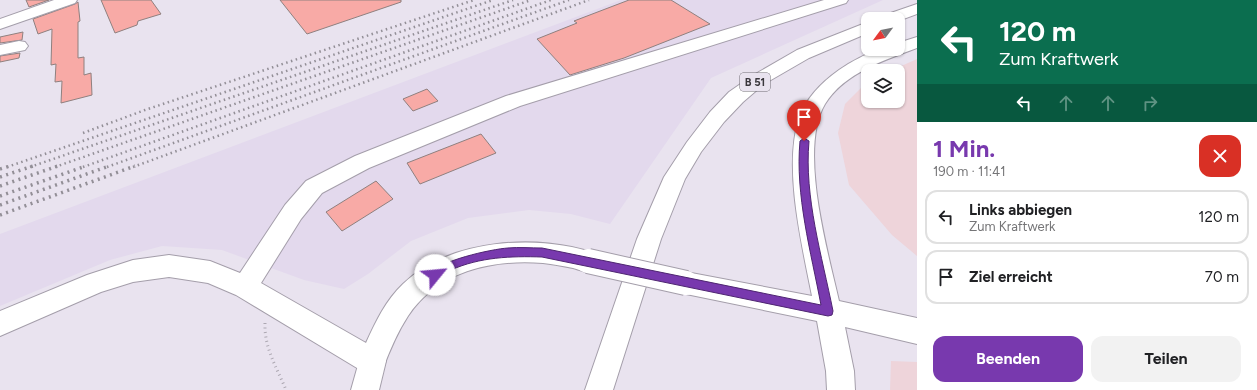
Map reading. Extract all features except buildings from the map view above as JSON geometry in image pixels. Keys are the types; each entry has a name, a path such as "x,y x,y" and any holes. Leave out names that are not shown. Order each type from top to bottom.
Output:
{"main road":[{"path":"0,24 69,0"},
{"path":"245,287 293,212 314,187 362,162 513,101 840,0"},
{"path":"905,13 917,9"},
{"name":"B 51","path":"599,390 649,239 674,177 694,147 717,117 736,97 758,80 803,54 861,30"},
{"path":"842,390 840,371 808,210 803,157 806,125 816,102 831,84 846,72 866,61 917,42"},
{"path":"0,50 19,46"},
{"path":"365,390 372,361 384,332 400,305 422,283 448,267 479,257 507,252 542,253 588,261 917,331"},
{"path":"0,324 96,283 133,270 169,266 210,272 245,287 268,299 372,361"}],"path":[{"path":"268,299 264,335 268,352 281,375 286,390"}],"shaded area":[{"path":"621,0 883,0 711,78 610,224 571,214 529,210 468,218 411,241 368,274 344,289 304,280 222,250 162,246 110,260 0,306 0,234"},
{"path":"917,59 917,256 892,235 849,185 838,133 845,104 861,88 861,108 905,108 905,64"},
{"path":"891,361 917,362 917,390 890,390"}],"railway":[{"path":"83,133 145,110 474,0"},
{"path":"9,166 493,0"},
{"path":"30,167 513,0"},
{"path":"55,167 531,0"},
{"path":"83,167 551,0"},
{"path":"107,167 569,0"},
{"path":"133,167 589,0"},
{"path":"0,169 9,166"},
{"path":"0,186 58,166"},
{"path":"0,196 86,166"},
{"path":"0,205 109,166"},
{"path":"0,215 135,166"},
{"path":"0,177 30,167"}],"route":[{"path":"435,275 448,267 479,257 507,252 542,253 588,261 686,283 828,311 808,210 803,157 804,141"}]}
